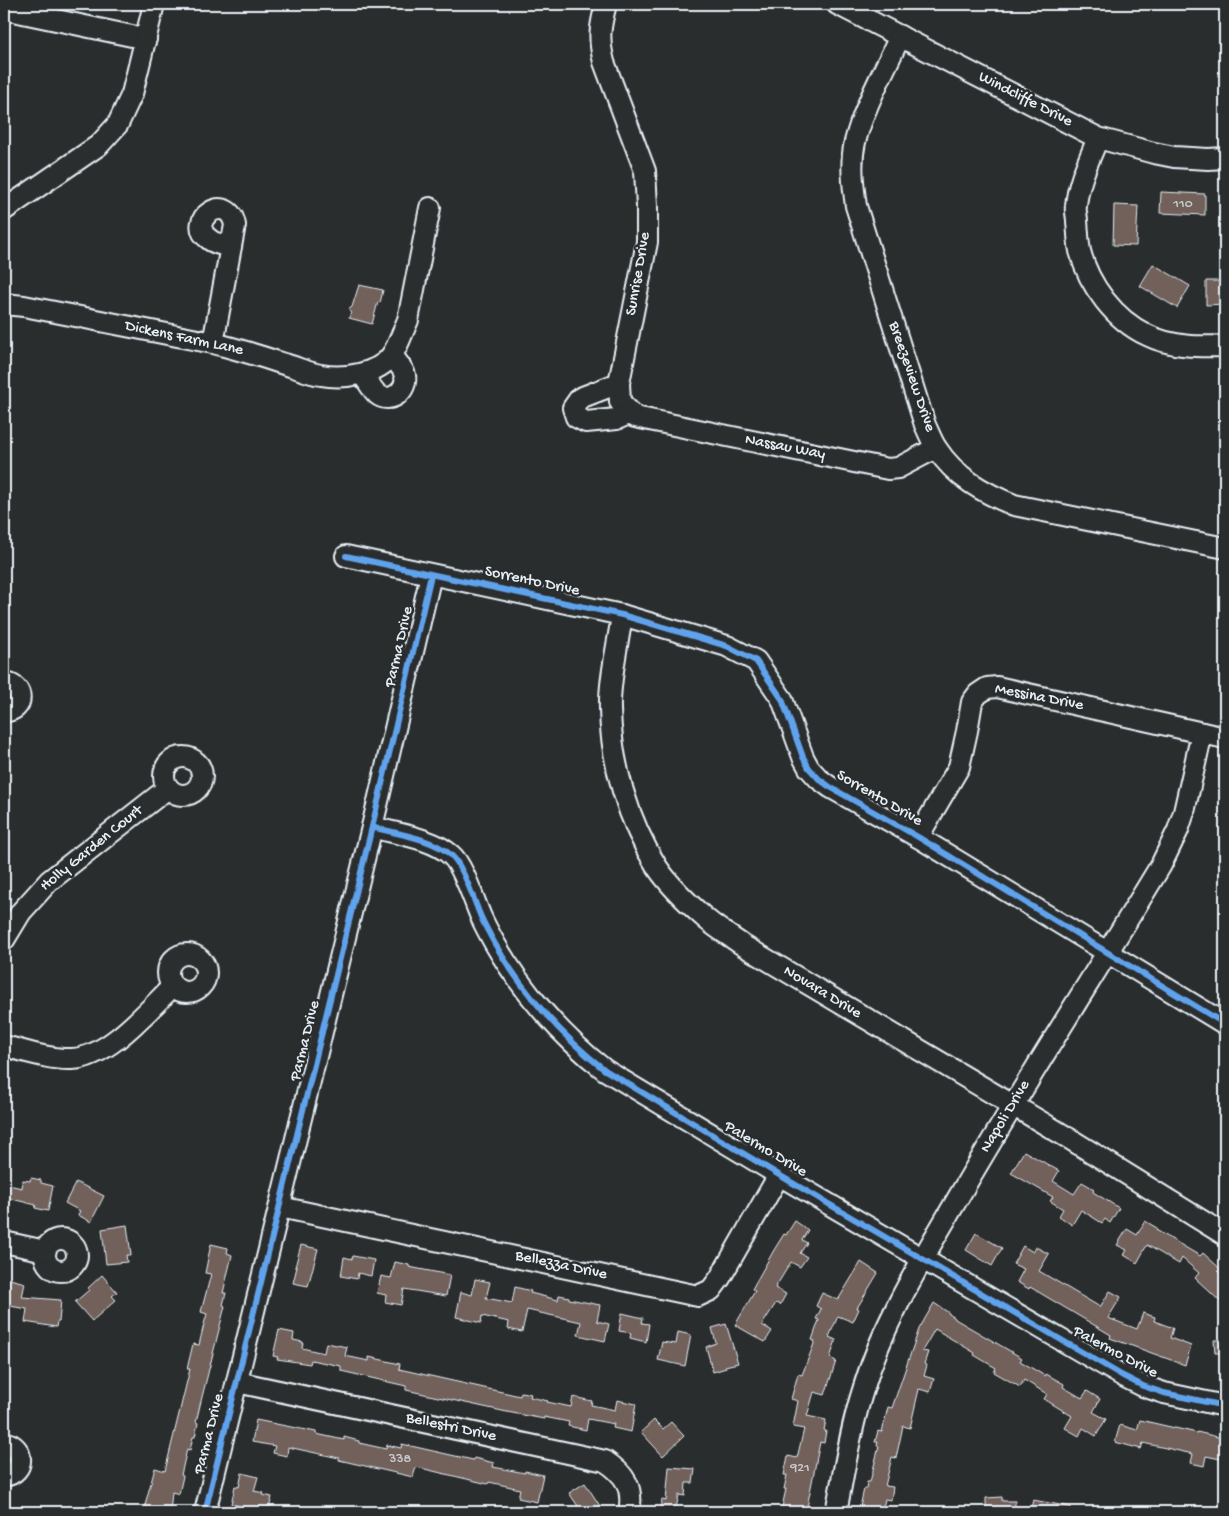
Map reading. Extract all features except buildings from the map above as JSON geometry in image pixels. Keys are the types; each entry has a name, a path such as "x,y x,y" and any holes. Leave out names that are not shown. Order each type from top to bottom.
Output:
{"street":[{"path":"4,210 98,145 118,124 132,94 154,4"},
{"name":"Sunrise Drive","path":"606,4 600,30 600,45 604,62 644,171 647,215 647,242 623,399"},
{"name":"Windcliffe Drive","path":"837,4 1098,138 1154,154 1208,159 1225,158"},
{"path":"4,9 146,39"},
{"name":"Breezeview Drive","path":"900,36 866,110 855,142 852,174 856,206 925,425 936,448 960,476 994,497 1014,505 1225,548"},
{"path":"1098,138 1080,186 1075,208 1080,252 1094,285 1105,301 1119,315 1147,336 1195,347 1225,346"},
{"path":"362,374 377,394 381,396 394,397 403,389 406,377 404,371 392,355 408,320 430,208"},
{"path":"213,343 231,247"},
{"name":"Dickens Farm Lane","path":"4,304 24,306 213,343 320,375 350,376 362,374 387,360 392,355"},
{"name":"Nassau Way","path":"623,399 635,417 888,469 904,466 936,448"},
{"name":"Sorrento Drive","path":"346,556 622,615 726,646 756,661 782,699 803,757 809,768 819,779 1225,1024"},
{"name":"Parma Drive","path":"204,1512 280,1207 431,575"},
{"name":"Novara Drive","path":"622,615 612,679 610,707 614,756 626,802 635,824 658,868 673,886 707,920 744,946 1070,1140 1225,1235"},
{"path":"4,682 16,687 20,696 15,709 4,711"},
{"name":"Messina Drive","path":"918,837 958,767 972,702 978,694 987,688 996,687 1225,738"},
{"name":"Napoli Drive","path":"836,1512 854,1420 863,1390 890,1322 923,1259 1012,1106 1161,865 1178,830 1184,812 1202,733"},
{"name":"Holly Garden Court","path":"4,940 21,912 49,881 168,788"},
{"name":"Palermo Drive","path":"372,827 429,842 453,856 459,865 482,919 513,971 562,1033 580,1051 605,1070 779,1175 1143,1386 1164,1393 1225,1406"},
{"path":"4,1046 61,1059 74,1059 103,1050 114,1042 173,986"},
{"name":"Bellezza Drive","path":"280,1207 698,1296 711,1290 720,1278 779,1175"},
{"path":"4,1242 45,1251"},
{"name":"Bellestri Drive","path":"237,1382 605,1461 616,1468 628,1485 631,1504 629,1512"},
{"path":"4,1442 16,1447 20,1464 13,1473 4,1476"}],"cycle path":[{"path":"346,556 622,615 727,646 756,661 782,699 803,757 809,768 819,779 1225,1024"},
{"path":"205,1512 372,827 431,575"},
{"path":"372,827 434,844 451,855 464,875 489,934 530,996 573,1043 605,1070 779,1175 1123,1376 1143,1386 1164,1393 1225,1406"}]}
